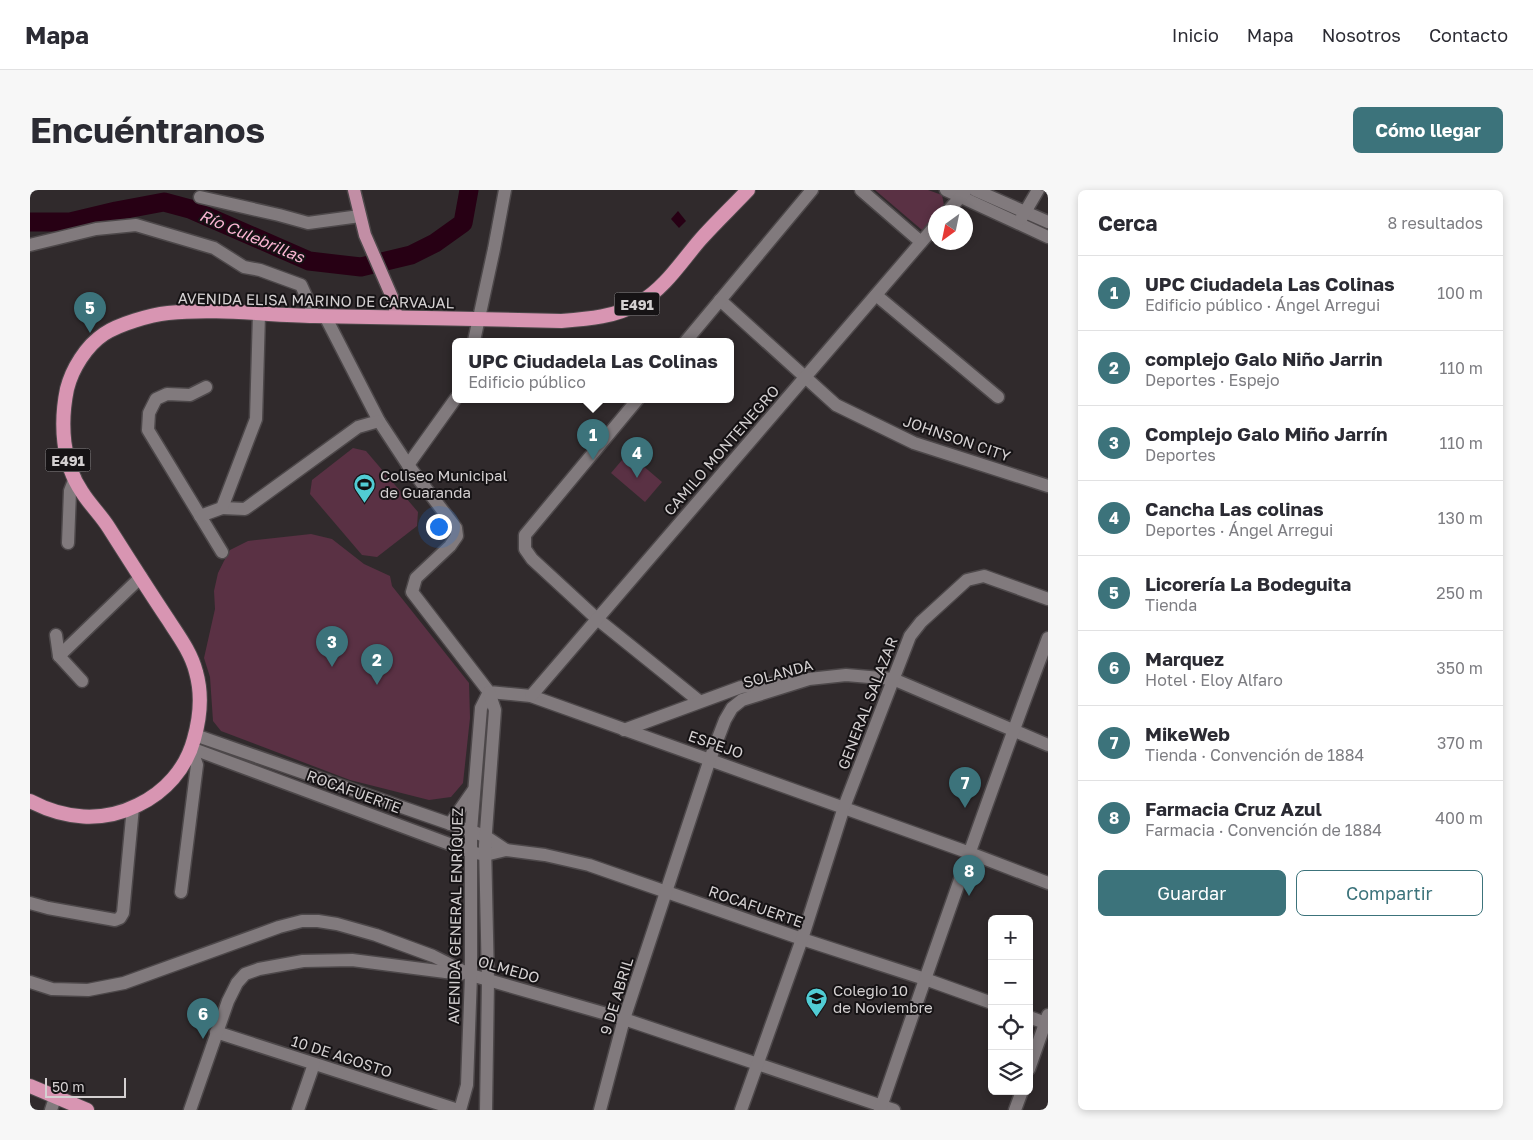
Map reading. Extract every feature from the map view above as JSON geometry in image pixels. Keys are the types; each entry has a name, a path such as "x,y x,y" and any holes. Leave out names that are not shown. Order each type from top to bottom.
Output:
{"highway":[{"name":"AVENIDA ELISA MARINO DE CARVAJAL","path":"30,801 45,809 63,815 89,817 115,814 148,800 176,776 193,741 200,704 196,672 185,647 106,524 81,491 68,459 63,432 64,403 70,376 86,352 104,334 132,322 165,313 214,311 479,320 592,318 639,304 663,286 701,239 748,190"},
{"path":"30,1086 53,1104 87,1110"}],"main road":[{"path":"354,190 365,235 392,297 397,317"}],"street":[{"path":"475,338 505,190"},
{"path":"688,338 812,190"},
{"path":"861,190 921,242"},
{"path":"946,190 964,193 1021,218 1048,222"},
{"path":"975,190 1048,237"},
{"path":"1021,218 1038,190"},
{"path":"953,205 964,193"},
{"path":"200,197 308,224 360,216"},
{"path":"30,245 96,229 136,225 214,248 244,267 260,270 301,285 378,421 408,465 456,528 457,536 450,546 416,578 412,592 489,692"},
{"name":"CAMILO MONTENEGRO","path":"531,696 596,618 928,234"},
{"path":"876,295 998,398"},
{"name":"JOHNSON CITY","path":"720,300 836,405 914,443 1048,486"},
{"path":"222,508 256,418 260,314"},
{"path":"206,387 190,395 168,394 156,399 149,413 148,430 222,552"},
{"path":"408,465 452,403"},
{"path":"635,403 525,535 525,549 532,560 596,618 699,701"},
{"path":"200,516 222,508 245,509 358,427 378,421"},
{"path":"68,543 70,491 75,478"},
{"name":"GENERAL SALAZAR","path":"740,1110 802,939 844,808 910,636 921,622 967,580 984,576 1048,599"},
{"path":"60,656 141,577"},
{"path":"56,635 60,656 82,681"},
{"path":"885,1109 925,979 1048,638"},
{"name":"SOLANDA","path":"666,892 710,759 725,720 732,708 742,700 810,679 846,675 893,679 1048,745"},
{"path":"624,730 699,701 742,687 773,681 810,679"},
{"name":"ESPEJO","path":"489,692 531,696 970,853 1048,883"},
{"name":"AVENIDA GENERAL ENRÍQUEZ","path":"459,1110 467,1085 471,976 471,832 481,708 489,692"},
{"name":"AVENIDA GENERAL ENRÍQUEZ","path":"486,1110 488,980 485,836 495,710 489,692"},
{"path":"181,892 197,765 193,741"},
{"name":"ROCAFUERTE","path":"193,741 485,836 506,850"},
{"name":"ROCAFUERTE","path":"193,741 471,852 485,855 506,850 545,855 589,865 988,1002"},
{"path":"450,824 470,798 476,784"},
{"path":"30,903 115,920 120,918 123,914 133,807"},
{"name":"9 DE ABRIL","path":"600,1110 624,1019 666,892"},
{"name":"OLMEDO","path":"30,982 52,989 88,990 124,983 279,927 302,921 318,921 337,924 376,935 433,956 471,976 624,1019 885,1109"},
{"path":"190,1110 216,1032 238,983 245,974 259,969 303,961 352,960 471,976"},
{"path":"1033,1018 1047,1021 1033,1058"},
{"name":"10 DE AGOSTO","path":"216,1032 459,1110"},
{"path":"298,1110 314,1064"},
{"path":"1015,1110 1021,1095"}],"shaded area":[{"path":"875,190 928,190 942,195 944,205 928,205 928,223 922,230"},
{"path":"678,211 686,221 679,228 671,219"},
{"name":"Coliseo Municipal de Guaranda","path":"353,448 366,451 418,512 417,526 377,557 362,555 310,494 312,480"},
{"path":"628,453 662,482 645,502 611,473"},
{"path":"311,534 332,539 364,564 390,576 392,586 469,683 470,718 463,783 451,797 429,800 350,780 221,731 213,721 210,677 204,658 215,609 214,591 218,573 224,561 230,550 248,541"}],"waterway":[{"name":"Río Culebrillas","path":"30,222 70,222 164,202 190,209 309,261 361,267 411,255 435,243 463,223 469,190"}],"place":[{"name":"Licorería La Bodeguita","path":"90,333"},
{"name":"UPC Ciudadela Las Colinas","path":"593,460"},
{"name":"Cancha Las colinas","path":"637,478"},
{"name":"Coliseo Municipal de Guaranda","path":"364,503"},
{"name":"Complejo Galo Miño Jarrín","path":"332,667"},
{"name":"complejo Galo Niño Jarrin","path":"377,685"},
{"name":"MikeWeb","path":"965,808"},
{"name":"Farmacia Cruz Azul","path":"969,896"},
{"name":"Colegio 10 de Noviembre","path":"817,1018"},
{"name":"Marquez","path":"203,1039"}]}
